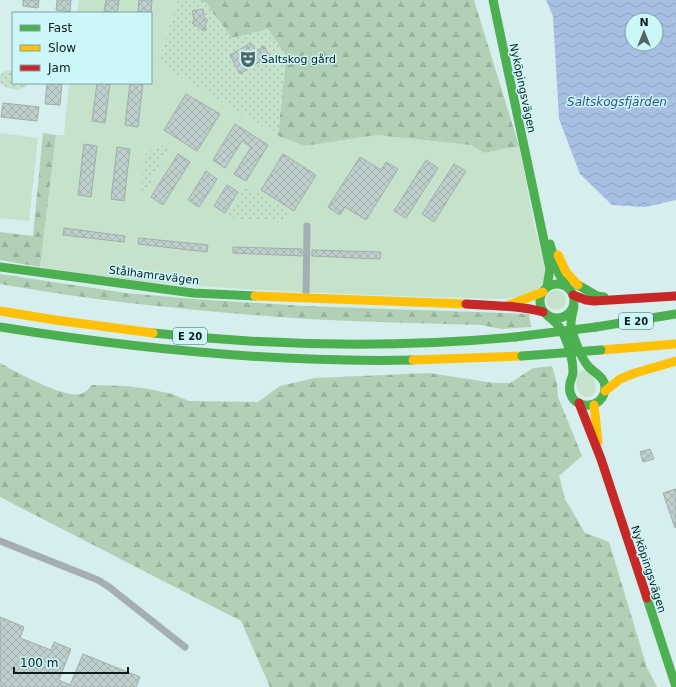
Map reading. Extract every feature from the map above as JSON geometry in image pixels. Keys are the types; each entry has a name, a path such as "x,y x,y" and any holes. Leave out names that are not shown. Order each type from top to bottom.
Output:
{"main road":[{"name":"Nyköpingsvägen","path":"493,0 530,182 550,269 545,290"},
{"name":"Nyköpingsvägen","path":"530,182 559,274 567,287"},
{"path":"545,230 566,272 578,285 596,296 625,298"},
{"name":"Stålhamravägen","path":"0,267 193,293 503,306 532,309 545,313"},
{"path":"574,306 570,313 562,318 552,317 545,313 540,304 540,299 545,290 556,284 567,287 572,292 574,306 571,325 586,363 602,378 605,391"},
{"name":"Stålhamravägen","path":"503,306 517,303 545,290"},
{"path":"573,295 586,300 594,301 676,296"},
{"name":"E 20","path":"0,311 43,319 139,331 241,340 382,344 449,342 515,337 596,327 676,314"},
{"name":"Nyköpingsvägen","path":"545,313 560,328 568,349 573,368 569,388 572,397 579,403 601,459 676,687"},
{"name":"E 20","path":"0,327 145,348 240,356 316,360 451,360 676,344"},
{"path":"579,403 588,406 594,405 601,399 605,391 620,379 676,361"},
{"name":"Nyköpingsvägen","path":"594,405 601,459"}],"street":[{"path":"306,298 307,226"},
{"path":"0,541 98,580 120,595 185,647"}],"green space":[{"path":"79,0 178,0 158,63 278,136 305,146 376,135 471,145 484,153 519,146 535,229 547,270 544,282 537,289 526,296 503,299 322,293 187,285 142,281 40,267 56,135 64,135 69,84 152,84 152,12 77,12"},
{"name":"Saltskog gård","path":"178,0 196,0 206,3 232,38 268,29 286,56 278,136 158,63"},
{"path":"196,0 474,0 519,146 484,153 471,145 376,135 305,146 278,136 286,56 268,29 232,39 206,3"},
{"path":"5,71 12,71 12,84 28,84 23,88 11,89 0,83 0,75"},
{"path":"0,133 38,138 29,221 0,218"},
{"path":"43,133 56,135 40,267 0,260 0,232 33,236"},
{"path":"163,146 169,149 145,192 141,190 143,160 146,154 153,147"},
{"path":"245,185 290,212 285,222 227,218"},
{"path":"0,274 126,293 194,299 305,306 529,314 531,327 502,329 481,325 308,319 192,310 76,296 0,284"},
{"path":"556,290 563,293 566,300 563,307 556,310 549,307 546,300 549,293"},
{"path":"0,363 51,388 72,394 83,393 92,385 126,386 172,394 189,401 258,402 280,386 315,378 429,373 494,383 510,383 533,368 552,366 557,384 558,397 582,456 559,476 565,499 585,533 609,542 647,668 657,687 270,687 241,621 0,497"},
{"path":"583,370 590,374 596,386 595,392 592,396 582,396 578,392 578,373"}],"water":[{"name":"Saltskogsfjärden","path":"546,0 676,0 676,200 645,207 612,205 580,174 559,119 553,16"}],"building":[{"path":"23,0 39,0 38,8 23,6"},
{"path":"57,0 71,0 70,12 56,10"},
{"path":"106,0 119,0 117,12 104,11"},
{"path":"139,0 152,0 151,12 138,12"},
{"path":"203,9 204,17 208,20 204,31 192,23 194,20 192,11"},
{"name":"Saltskog gård","path":"251,43 256,51 264,46 269,56 240,74 230,55"},
{"path":"47,84 62,84 60,105 45,104"},
{"path":"97,84 110,84 105,123 92,121"},
{"path":"130,84 143,84 138,127 125,125"},
{"path":"186,94 220,114 197,151 164,130"},
{"path":"3,103 39,107 37,121 1,117"},
{"path":"235,124 268,145 246,181 234,174 251,147 242,141 225,168 213,160"},
{"path":"84,144 97,146 91,197 78,195"},
{"path":"117,147 130,149 124,201 111,199"},
{"path":"178,154 190,162 163,205 151,197"},
{"path":"283,154 316,175 294,211 261,190"},
{"path":"360,157 381,170 386,162 398,169 366,220 345,207 340,215 328,207"},
{"path":"426,160 438,168 406,218 394,211"},
{"path":"454,164 466,171 434,222 422,214"},
{"path":"206,171 217,179 199,207 188,200"},
{"path":"227,185 238,192 225,213 214,206"},
{"path":"64,228 125,236 124,242 63,235"},
{"path":"139,238 208,245 207,252 138,244"},
{"path":"233,247 302,249 302,256 233,253"},
{"path":"312,250 381,252 380,259 312,256"},
{"path":"650,449 654,459 643,462 640,452"},
{"path":"676,489 676,527 675,528 663,493"},
{"path":"0,617 24,627 20,638 51,650 54,642 71,649 59,680 70,685 83,654 140,677 136,687 0,687"}],"traffic: fast":[{"path":"493,0 550,269 547,287"},
{"path":"550,244 559,274 567,287"},
{"path":"0,267 193,293 255,296"},
{"path":"554,284 560,284 564,285 571,291 574,301 573,308 567,315 560,318 554,318 550,317 543,311 540,304 540,298 541,294 547,287 554,284"},
{"path":"578,285 597,296 604,297"},
{"path":"547,315 560,328 569,349 573,372 570,383 570,392 573,399 579,403 593,405 599,401 603,395 605,384 603,380 590,369 577,346 571,324 574,306"},
{"path":"596,327 676,314"},
{"path":"0,327 103,342 206,353 309,359 413,360"},
{"path":"515,337 596,327"},
{"path":"153,333 243,341 334,344 425,343 515,337"},
{"path":"522,356 601,350"},
{"path":"647,598 676,687"}],"traffic: slow":[{"path":"558,255 566,272 578,285"},
{"path":"509,305 543,292"},
{"path":"255,296 466,304"},
{"path":"0,311 153,333"},
{"path":"601,350 676,344"},
{"path":"413,360 522,356"},
{"path":"605,391 620,379 676,361"},
{"path":"594,405 598,442"}],"traffic: jam":[{"path":"573,295 586,300 594,301 676,296"},
{"path":"466,304 515,307 543,312"},
{"path":"579,403 601,459 647,598"}],"place":[{"name":"Saltskog gård","path":"248,59"}]}
